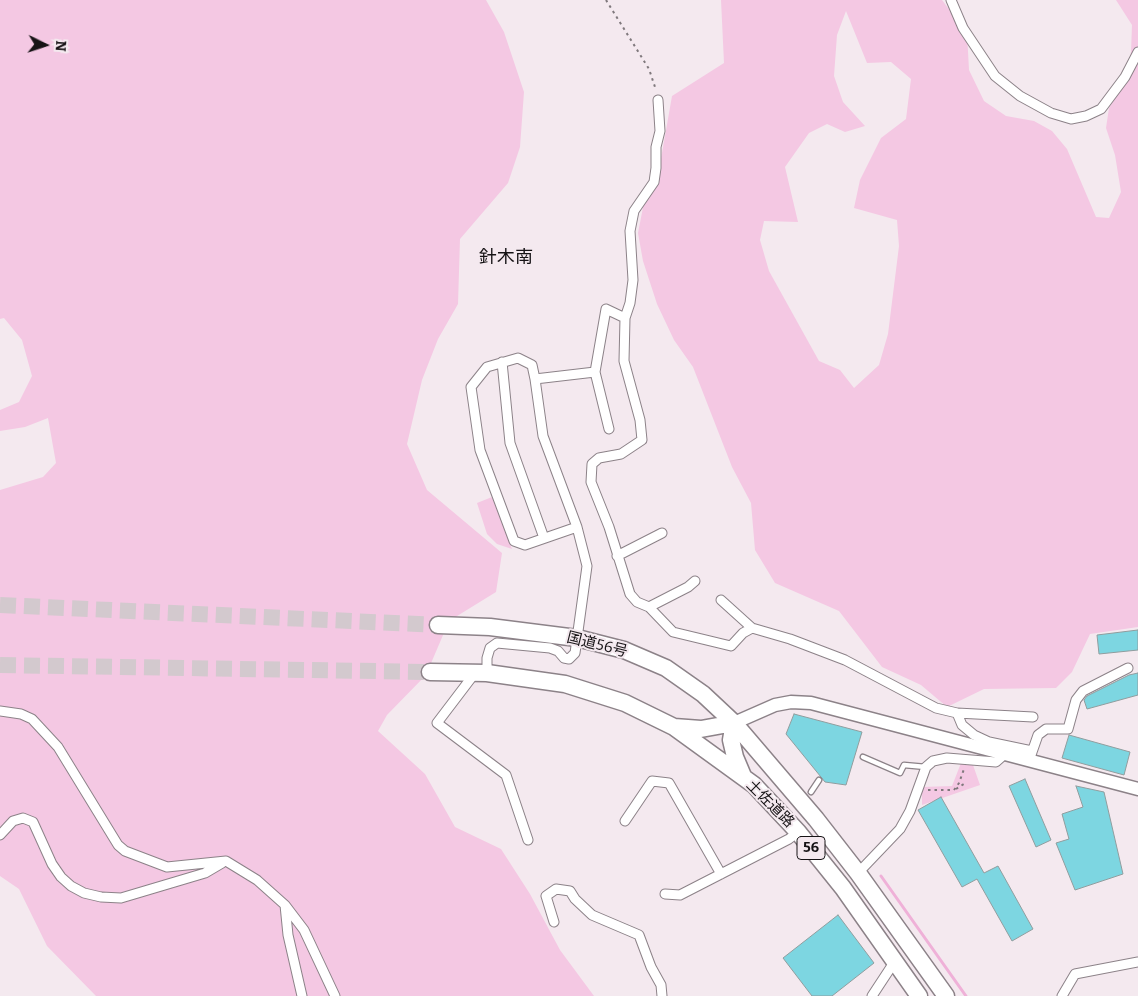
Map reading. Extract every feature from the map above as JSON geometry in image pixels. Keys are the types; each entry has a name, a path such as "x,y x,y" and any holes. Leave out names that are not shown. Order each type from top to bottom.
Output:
{"highway":[{"name":"国道56号","path":"438,625 490,627 577,638 624,650 666,668 703,694 734,723"},
{"name":"56","path":"430,672 481,673 565,684 625,703 674,727"},
{"path":"674,727 702,729 734,723 731,740 735,757 744,777"},
{"name":"土佐道路","path":"734,723 858,872 946,996"},
{"name":"土佐道路","path":"674,727 744,777 798,832 844,888 919,996"}],"street":[{"path":"951,0 963,28 995,76 1020,96 1057,115 1070,118 1086,116 1101,110 1125,77 1138,52"},
{"path":"658,100 660,131 656,147 654,182 634,211 630,231 633,280 630,303 625,318 624,361 640,420 642,440 622,454 599,458 592,464 591,482 609,527 630,594 637,602 649,607 673,632 731,646 743,633 752,628"},
{"path":"609,429 595,372 606,309 625,318"},
{"path":"528,840 506,776 437,723 481,673 490,648 497,643 550,648 564,658 569,659 575,652 587,566 577,527 543,436 532,365 518,358 487,367 471,386 480,450 514,541 525,545 577,527"},
{"path":"502,362 510,443 544,538"},
{"path":"535,379 595,372"},
{"path":"617,556 662,533"},
{"path":"649,607 695,581"},
{"path":"721,600 752,628 812,646 845,660 936,708 956,713 1033,717"},
{"path":"1031,756 1038,735 1046,729 1068,728 1076,700 1083,691 1128,668"},
{"path":"734,723 775,705 791,702 811,703 1005,754 1031,756"},
{"path":"0,711 22,714 32,719 58,747 118,845 124,850 167,867 226,861 257,880 285,905 304,930 335,996"},
{"path":"956,713 962,725 974,735 989,742 1138,789"},
{"path":"858,872 900,829 926,767 933,761 947,758 996,762 1005,754"},
{"path":"625,821 652,781 669,783 721,874"},
{"path":"0,835 14,821 23,818 33,822 52,864 61,877 71,886 84,893 101,896 121,898 205,873 226,861"},
{"path":"665,894 680,895 798,832"},
{"path":"554,922 546,896 556,889 570,891 575,899 592,915 639,935 651,968 661,985 662,996"},
{"path":"285,905 288,935 302,996"},
{"path":"872,996 895,961"},
{"path":"1062,996 1075,974 1138,962"}],"lane":[{"path":"863,757 900,773 904,765 926,767"},
{"path":"811,792 819,780"}],"path":[{"path":"606,0 649,69 658,100"},
{"path":"954,790 959,783 966,760"},
{"path":"917,790 954,790 967,782"}],"shaded area":[{"path":"0,0 486,0 504,32 524,92 520,147 508,183 460,239 458,304 438,339 422,380 407,444 427,490 502,553 496,592 449,621 426,675 387,715 378,731 425,774 455,827 501,849 530,894 560,950 594,996 96,996 47,946 19,889 0,876 0,490 43,477 56,463 48,418 25,427 0,431 0,410 19,402 32,376 22,340 4,318 0,319"},
{"path":"721,0 942,0 967,33 969,70 984,101 1006,116 1034,121 1052,131 1067,149 1096,217 1109,218 1121,192 1115,155 1106,128 1109,108 1124,84 1131,52 1132,25 1116,0 1138,0 1138,627 1090,634 1072,672 1056,688 984,689 947,707 921,685 882,667 839,611 775,583 755,550 751,503 732,467 693,367 674,340 657,304 643,261 638,233 646,192 659,170 672,96 724,63","holes":["846,11 867,63 891,62 911,79 906,119 881,138 860,180 854,208 897,220 899,246 888,334 879,365 854,388 840,370 819,361 769,271 760,240 764,221 798,222 785,167 809,133 827,124 845,132 865,126 843,102 834,76 837,35"]},
{"path":"492,497 512,549 497,544 487,534 477,503"},
{"path":"961,763 973,765 980,785 922,805 922,787 952,786"}],"building":[{"path":"1138,630 1138,650 1099,654 1097,635"},
{"path":"1138,673 1138,695 1087,709 1084,700 1087,696 1129,675"},
{"path":"794,714 862,732 846,785 825,782 786,734"},
{"path":"1069,735 1130,752 1124,775 1062,758"},
{"path":"1025,779 1051,840 1036,847 1009,786"},
{"path":"1076,786 1104,792 1123,874 1075,890 1056,843 1069,839 1062,814 1083,807"},
{"path":"941,797 984,873 998,866 1033,929 1012,941 977,879 962,887 918,810"},
{"path":"838,915 874,963 832,996 812,996 783,958"}],"waterway":[{"path":"881,876 966,996"}],"tunnel":[{"path":"0,605 438,625"},
{"path":"0,665 430,672"}],"district":[{"name":"針木南","path":"506,258"}]}
